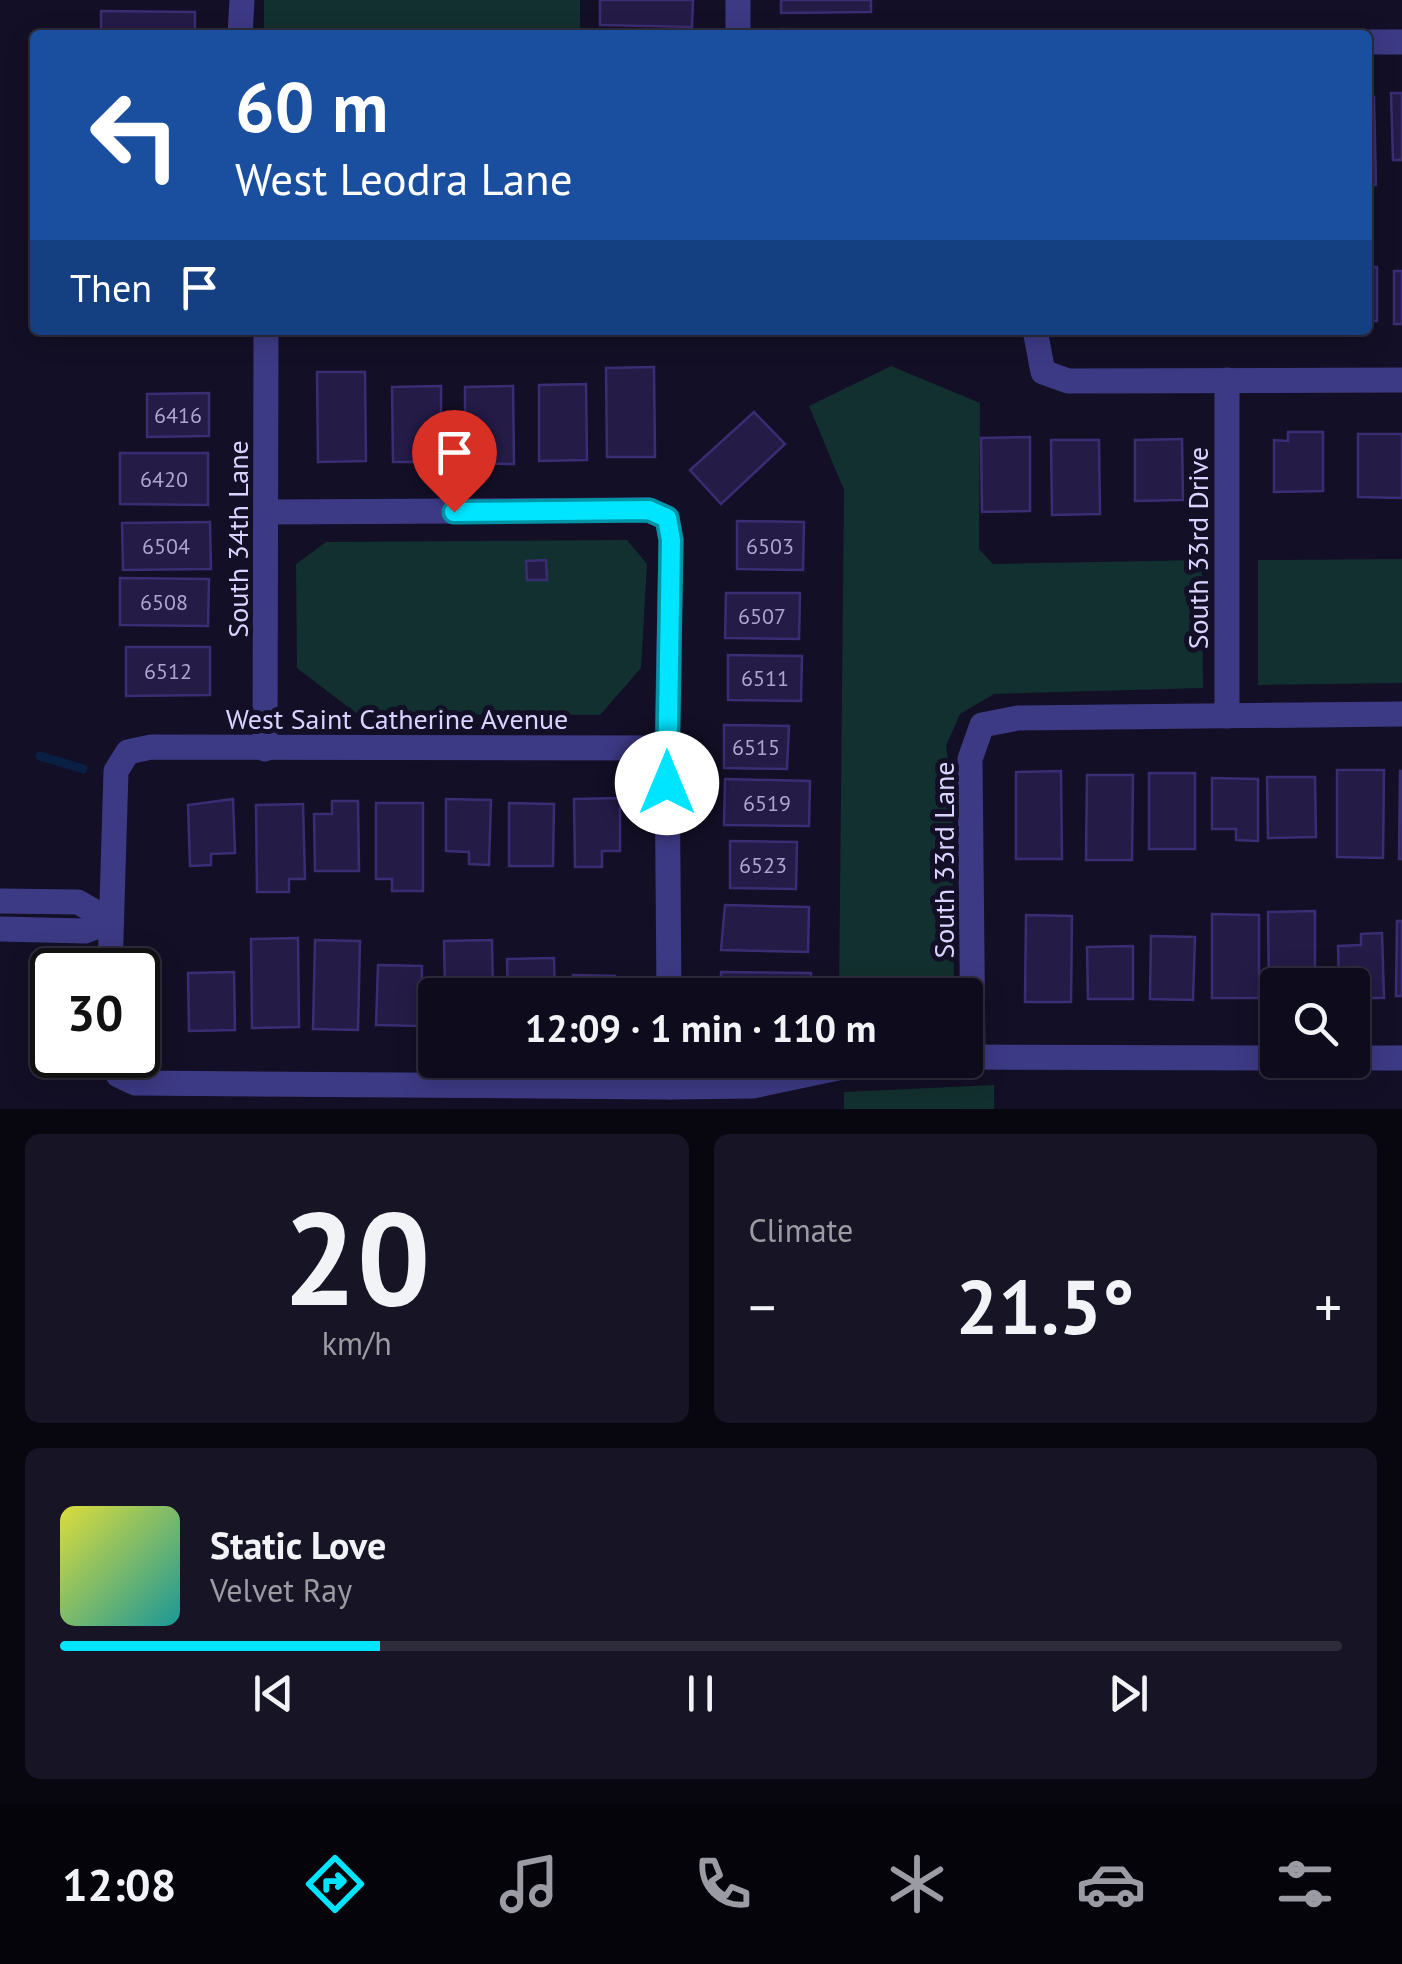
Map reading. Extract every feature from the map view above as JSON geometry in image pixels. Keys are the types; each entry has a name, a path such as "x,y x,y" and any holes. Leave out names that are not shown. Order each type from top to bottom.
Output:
{"street":[{"path":"240,30 242,0"},
{"path":"738,0 738,30"},
{"path":"1372,42 1402,42"},
{"name":"South 34th Lane","path":"265,748 266,335"},
{"path":"1036,335 1042,372 1068,380 1402,380"},
{"name":"South 33rd Drive","path":"1227,380 1227,716"},
{"path":"268,512 649,510 667,518 671,540 669,978"},
{"path":"1227,716 1402,714"},
{"name":"South 33rd Lane","path":"969,978 970,760 982,725 1018,718 1227,716"},
{"name":"West Saint Catherine Avenue","path":"111,921 116,771 128,752 152,747 667,748"},
{"path":"0,900 78,902 111,921"},
{"path":"0,930 85,931 111,921"},
{"path":"110,948 111,921"},
{"path":"983,1057 1260,1058"},
{"path":"1370,1058 1402,1058"},
{"path":"129,1078 135,1083 670,1087 753,1086 791,1078"},
{"path":"670,1078 670,1087"},
{"path":"298,1082 298,1109"}],"green space":[{"path":"264,0 580,0 580,30 264,30"},
{"path":"891,366 980,403 979,549 993,564 1202,560 1203,688 994,694 960,714 946,746 952,785 954,978 839,978 844,490 809,406"},
{"path":"627,540 647,564 641,668 600,715 357,714 297,668 296,564 326,542"},
{"path":"1402,559 1402,683 1258,685 1258,560"},
{"path":"994,1085 994,1109 844,1109 844,1092"}],"building":[{"path":"600,0 693,0 692,27 600,25"},
{"path":"781,0 871,0 871,12 781,13"},
{"path":"101,11 195,12 195,30 101,30"},
{"path":"1391,93 1402,93 1402,160 1393,160"},
{"path":"1374,97 1376,185 1372,185"},
{"path":"1372,267 1377,267 1377,321 1372,321"},
{"path":"1394,271 1402,271 1402,324 1394,324"},
{"path":"654,367 655,457 607,457 606,368"},
{"path":"317,372 365,372 366,461 318,462"},
{"path":"586,384 587,460 539,461 539,385"},
{"path":"441,386 441,462 393,462 392,387"},
{"path":"513,386 514,464 465,463 465,387"},
{"path":"209,393 209,436 147,437 147,394"},
{"path":"754,412 785,444 721,504 690,470"},
{"path":"1288,432 1323,432 1323,491 1274,492 1274,440 1288,441"},
{"path":"1358,434 1402,434 1402,498 1358,497"},
{"path":"1030,437 1030,511 982,512 981,438"},
{"path":"1182,439 1183,500 1135,501 1135,440"},
{"path":"1051,440 1099,440 1100,514 1052,515"},
{"path":"120,453 208,453 208,505 120,504"},
{"path":"737,521 804,522 803,570 737,569"},
{"path":"210,522 211,569 123,570 122,523"},
{"path":"546,560 547,580 527,580 526,561"},
{"path":"120,578 209,579 208,626 120,625"},
{"path":"726,593 800,593 799,639 725,638"},
{"path":"126,647 210,647 210,695 126,696"},
{"path":"728,655 802,656 801,701 728,700"},
{"path":"724,725 789,726 787,769 724,768"},
{"path":"1337,770 1384,770 1383,858 1337,857"},
{"path":"1061,771 1062,859 1016,859 1016,772"},
{"path":"1402,771 1402,859 1399,859"},
{"path":"1149,773 1195,773 1195,849 1149,849"},
{"path":"1087,775 1133,775 1132,860 1086,860"},
{"path":"1267,777 1315,777 1316,837 1268,838"},
{"path":"1212,778 1258,779 1258,841 1236,840 1236,829 1212,829"},
{"path":"725,779 810,781 809,826 724,825"},
{"path":"620,798 620,851 602,851 602,867 575,867 574,799"},
{"path":"233,799 235,853 211,854 211,865 190,866 188,805"},
{"path":"446,799 491,800 489,865 469,864 469,852 446,851"},
{"path":"332,801 358,801 359,871 315,871 314,814 332,814"},
{"path":"376,803 423,803 423,891 392,891 392,879 376,879"},
{"path":"509,803 554,804 553,866 509,866"},
{"path":"303,804 305,879 289,879 289,892 257,892 256,805"},
{"path":"730,841 797,842 796,889 730,888"},
{"path":"725,905 809,907 808,952 721,950"},
{"path":"1315,911 1315,968 1269,968 1268,912"},
{"path":"1212,914 1259,915 1259,998 1212,998"},
{"path":"1026,915 1072,916 1071,1002 1025,1002"},
{"path":"1397,921 1402,921 1402,996 1396,996"},
{"path":"1382,933 1384,998 1370,998 1370,968 1339,968 1338,946 1361,945 1361,934"},
{"path":"1151,936 1195,937 1193,1000 1150,999"},
{"path":"298,938 299,1027 252,1028 251,939"},
{"path":"315,940 360,941 358,1030 313,1029"},
{"path":"492,940 493,978 445,978 444,941"},
{"path":"1133,946 1133,999 1088,999 1087,947"},
{"path":"554,958 555,978 508,978 507,959"},
{"path":"378,965 422,966 422,978 418,978 418,1026 376,1025"},
{"path":"234,972 235,1030 189,1031 188,973"},
{"path":"721,972 811,973 811,978 721,978"},
{"path":"573,975 615,976 615,978"}],"waterway":[{"path":"40,756 83,769"}],"route":[{"path":"454,512 649,510 667,518 671,540 667,783"}]}
